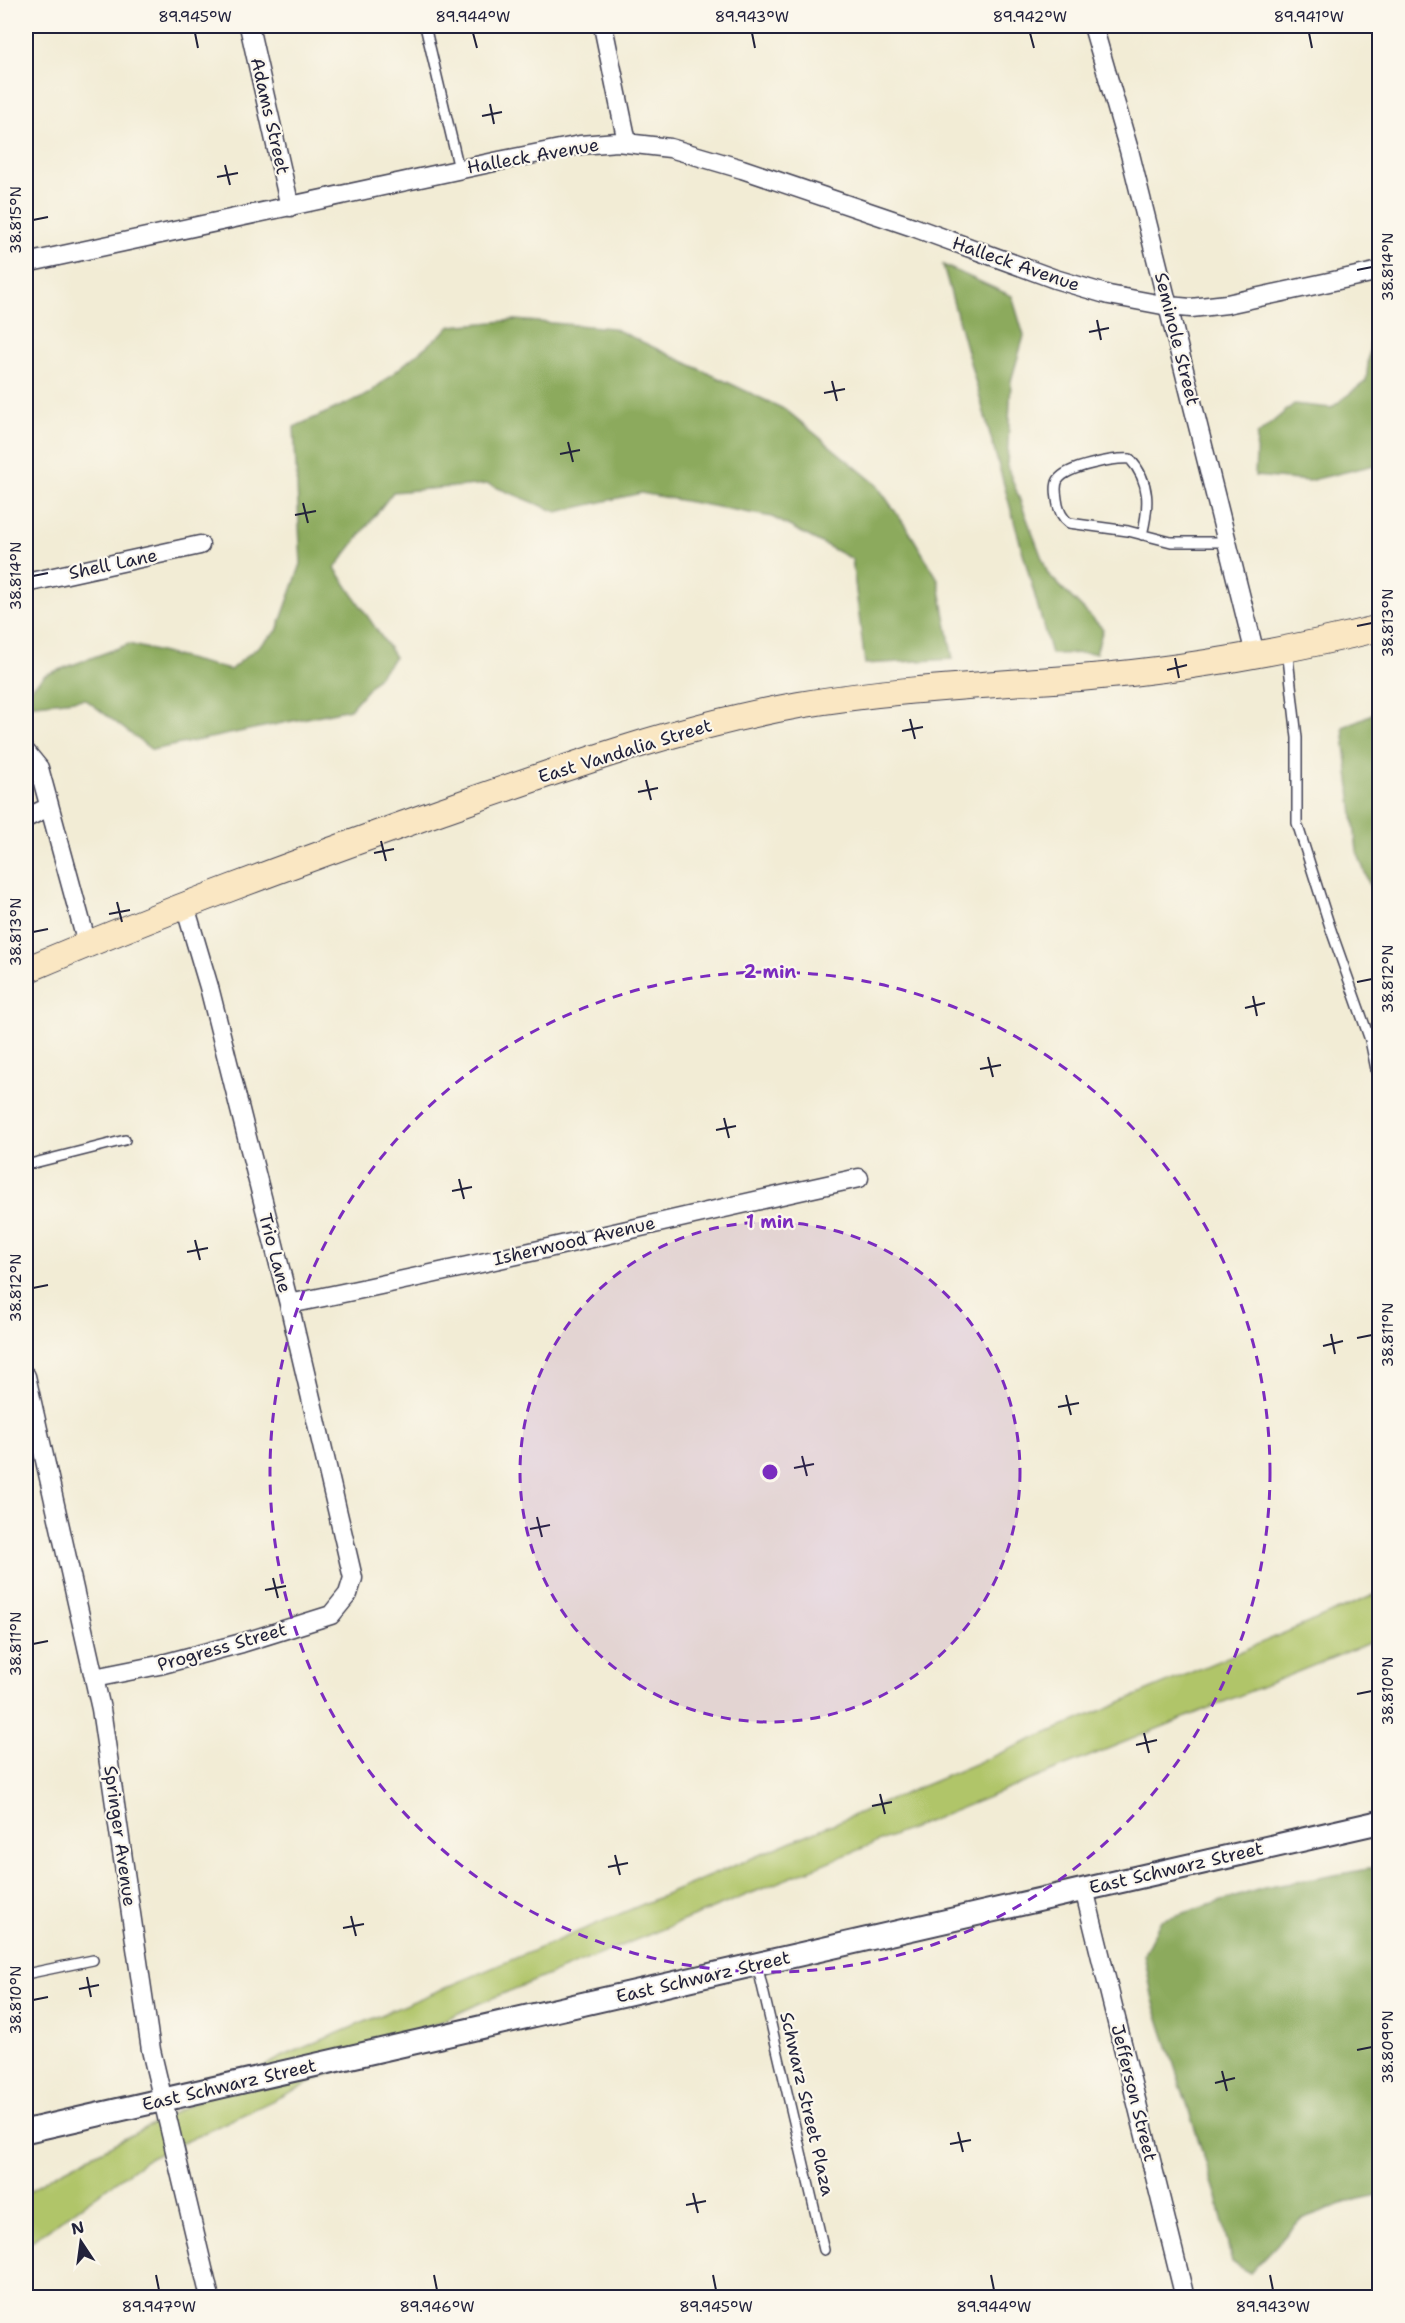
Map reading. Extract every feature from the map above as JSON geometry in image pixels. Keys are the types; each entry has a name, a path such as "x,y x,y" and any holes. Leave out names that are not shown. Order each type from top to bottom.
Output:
{"main road":[{"name":"East Vandalia Street","path":"26,970 185,906 598,756 706,725 796,706 864,695 937,687 1094,677 1165,669 1255,654 1380,628"}],"street":[{"name":"Adams Street","path":"249,26 290,207"},
{"path":"603,26 627,142"},
{"name":"Seminole Street","path":"1093,26 1129,150 1255,654"},
{"name":"Halleck Avenue","path":"26,263 459,169 580,145 627,142 670,148 742,169 914,227 1055,279 1109,295 1168,306 1191,308 1227,304 1380,271"},
{"name":"Shell Lane","path":"26,583 200,545"},
{"path":"26,752 39,768 87,944"},
{"path":"26,818 49,807"},
{"name":"Trio Lane","path":"185,906 289,1304 353,1578 344,1601"},
{"name":"Isherwood Avenue","path":"289,1304 428,1276 636,1226 860,1178"},
{"name":"Springer Avenue","path":"26,1376 94,1678 120,1832 151,2050 210,2298"},
{"name":"Progress Street","path":"94,1678 159,1665 254,1640 332,1615 344,1601"},
{"name":"East Schwarz Street","path":"26,2131 1380,1822"},
{"name":"Jefferson Street","path":"1084,1889 1185,2298"}],"lane":[{"path":"425,26 459,169"},
{"path":"1142,535 1148,497 1141,476 1130,459 1101,462 1068,472 1060,477 1056,485 1058,506 1062,518 1070,523 1171,542 1228,542"},
{"path":"1287,647 1298,738 1297,823 1331,930 1370,1040 1380,1089"},
{"path":"26,1165 125,1140"},
{"path":"26,1974 93,1960"},
{"name":"Schwarz Street Plaza","path":"757,1964 824,2250"}],"green space":[{"path":"943,265 1012,296 1024,336 1011,381 1007,466 1048,574 1103,629 1096,653 1051,654"},
{"path":"1379,294 1379,464 1308,481 1255,476 1257,435 1294,404 1331,408 1366,381 1376,295"},
{"path":"515,320 613,328 786,410 876,484 909,531 938,579 953,659 865,664 852,559 772,517 641,493 557,512 488,484 393,492 335,568 395,657 350,709 152,750 85,699 26,705 26,693 45,675 129,644 230,670 277,631 301,564 294,427 368,394 451,326"},
{"path":"1379,711 1379,911 1357,851 1343,727"},
{"path":"1379,1593 1379,1639 480,2003 146,2160 26,2245 26,2194 52,2176 284,2056"},
{"path":"1379,1867 1379,2195 1350,2201 1301,2219 1250,2273 1232,2263 1217,2197 1153,2000 1144,1954 1161,1920 1264,1888"}]}
